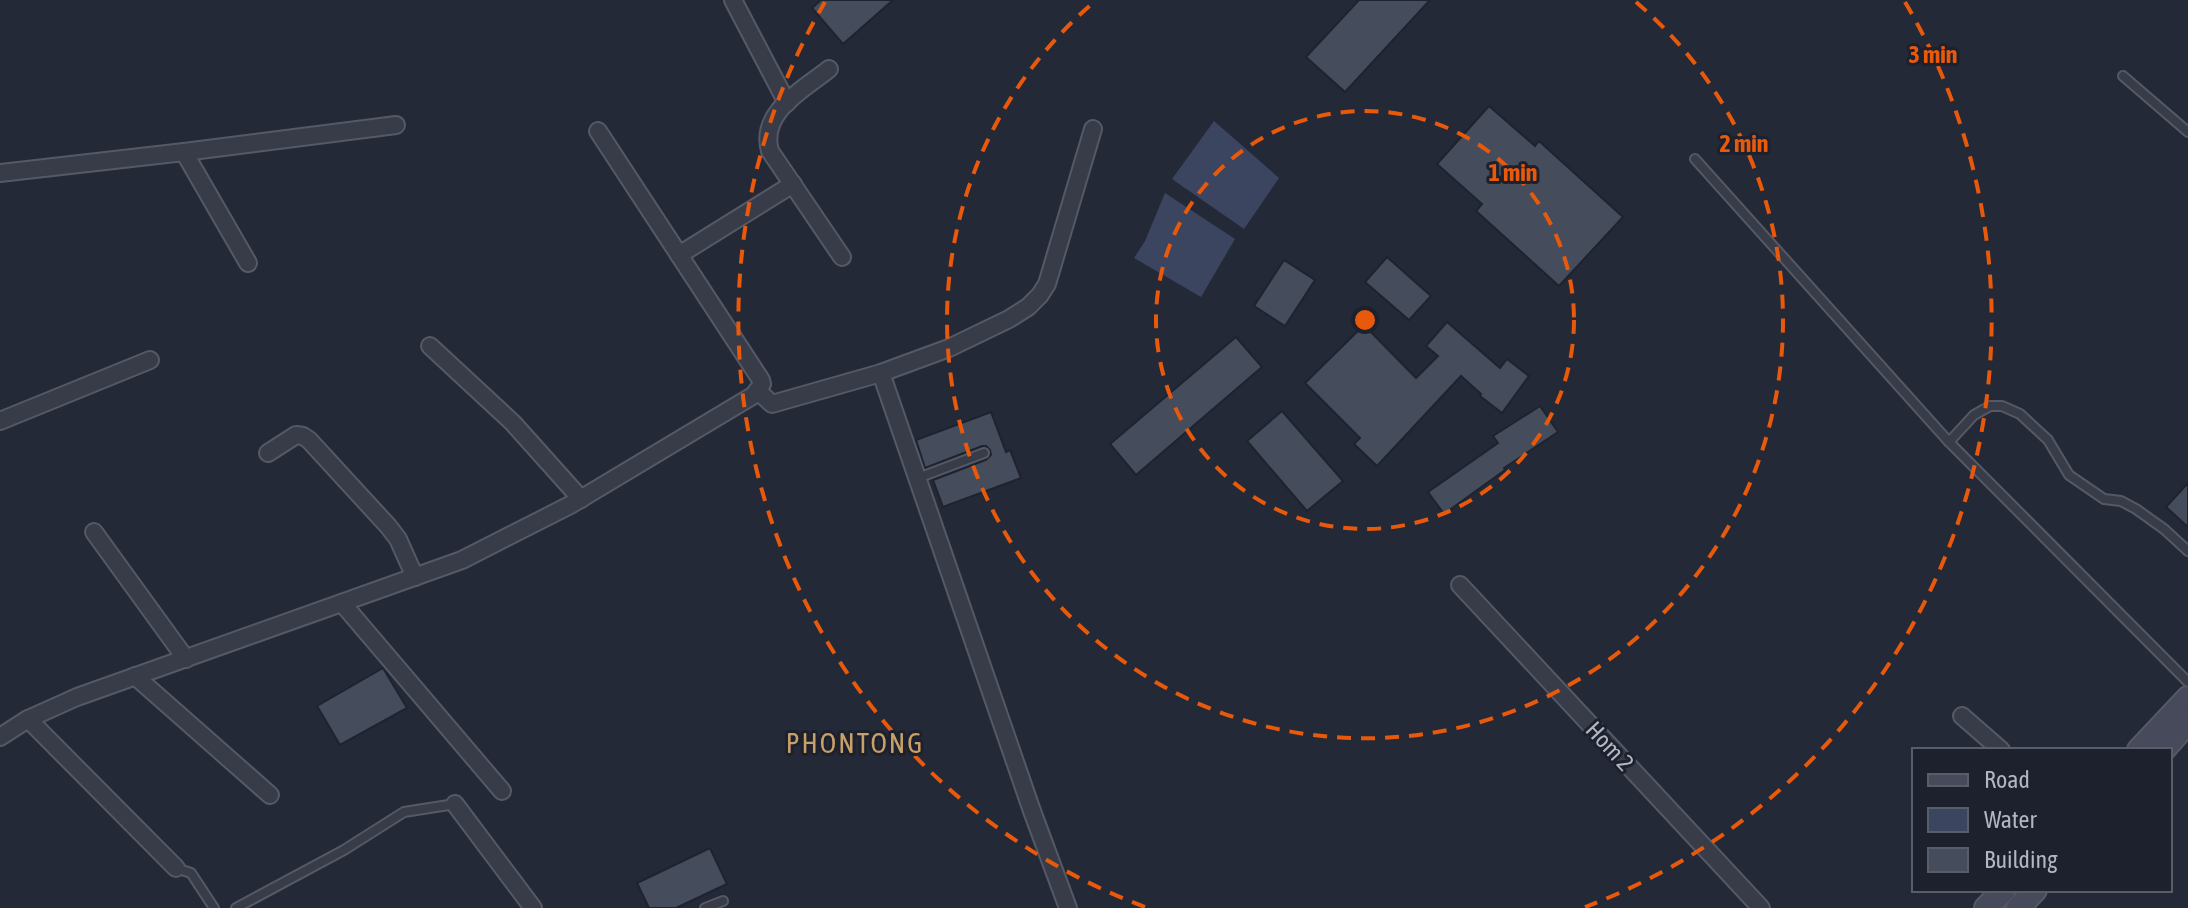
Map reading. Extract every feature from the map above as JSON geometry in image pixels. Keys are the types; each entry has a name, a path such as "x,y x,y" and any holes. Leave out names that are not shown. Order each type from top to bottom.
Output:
{"main road":[{"path":"2141,748 2188,698"},
{"path":"2165,748 2188,722"},
{"path":"1986,908 2002,892"}],"street":[{"path":"733,0 787,103"},
{"path":"829,69 776,113 767,140 770,151 842,257"},
{"path":"0,173 396,125"},
{"path":"758,391 772,404 881,373 949,348 1028,307 1047,284 1093,129"},
{"path":"0,737 28,719 77,697 462,560 581,499 758,391 761,380 598,131"},
{"path":"184,152 248,263"},
{"path":"679,255 793,184"},
{"path":"430,346 513,423 581,499"},
{"path":"0,421 150,360"},
{"path":"881,373 1068,908"},
{"path":"268,453 296,435 309,440 388,526 398,539 415,577"},
{"path":"94,532 186,659"},
{"name":"Hom 2","path":"1460,585 1761,908"},
{"path":"342,603 502,791"},
{"path":"135,676 270,795"},
{"path":"1962,716 1999,748"},
{"path":"28,719 176,868"},
{"path":"455,804 533,908"}],"lane":[{"path":"2123,76 2188,132"},
{"path":"1695,159 1949,442 2188,682"},
{"path":"1949,442 1974,415 1990,406 2002,406 2020,414 2048,440 2069,475 2104,499 2121,501 2136,509 2188,551"},
{"path":"917,479 984,453"},
{"path":"236,908 344,850 404,812 455,804"},
{"path":"176,868 191,873 214,908"},
{"path":"705,908 723,901"}],"water":[{"path":"1214,121 1279,178 1244,229 1172,179"},
{"path":"1165,193 1235,239 1201,297 1134,258 1145,241"}],"building":[{"path":"821,0 893,0 843,44 812,8"},
{"path":"1359,0 1430,0 1345,92 1306,57"},
{"path":"1489,106 1535,146 1539,141 1623,217 1559,286 1476,211 1482,204 1437,164"},
{"path":"1387,257 1431,296 1409,320 1365,282"},
{"path":"1284,260 1315,280 1285,326 1254,306"},
{"path":"1447,322 1500,368 1507,359 1529,376 1502,413 1461,376 1377,466 1354,444 1360,438 1305,383 1364,325 1416,378 1438,356 1426,346"},
{"path":"1236,337 1262,367 1136,475 1110,444"},
{"path":"1540,406 1558,432 1444,514 1428,492 1498,443 1493,436"},
{"path":"1282,411 1343,481 1307,511 1247,441"},
{"path":"991,412 1006,452 1010,450 1021,478 943,507 933,480 986,460 991,455 990,450 982,446 925,468 916,440"},
{"path":"2188,483 2188,527 2166,507"},
{"path":"383,668 407,708 340,745 317,706"},
{"path":"710,848 727,884 676,908 649,908 637,883"}],"district":[{"name":"PHONTONG","path":"855,743"}]}
